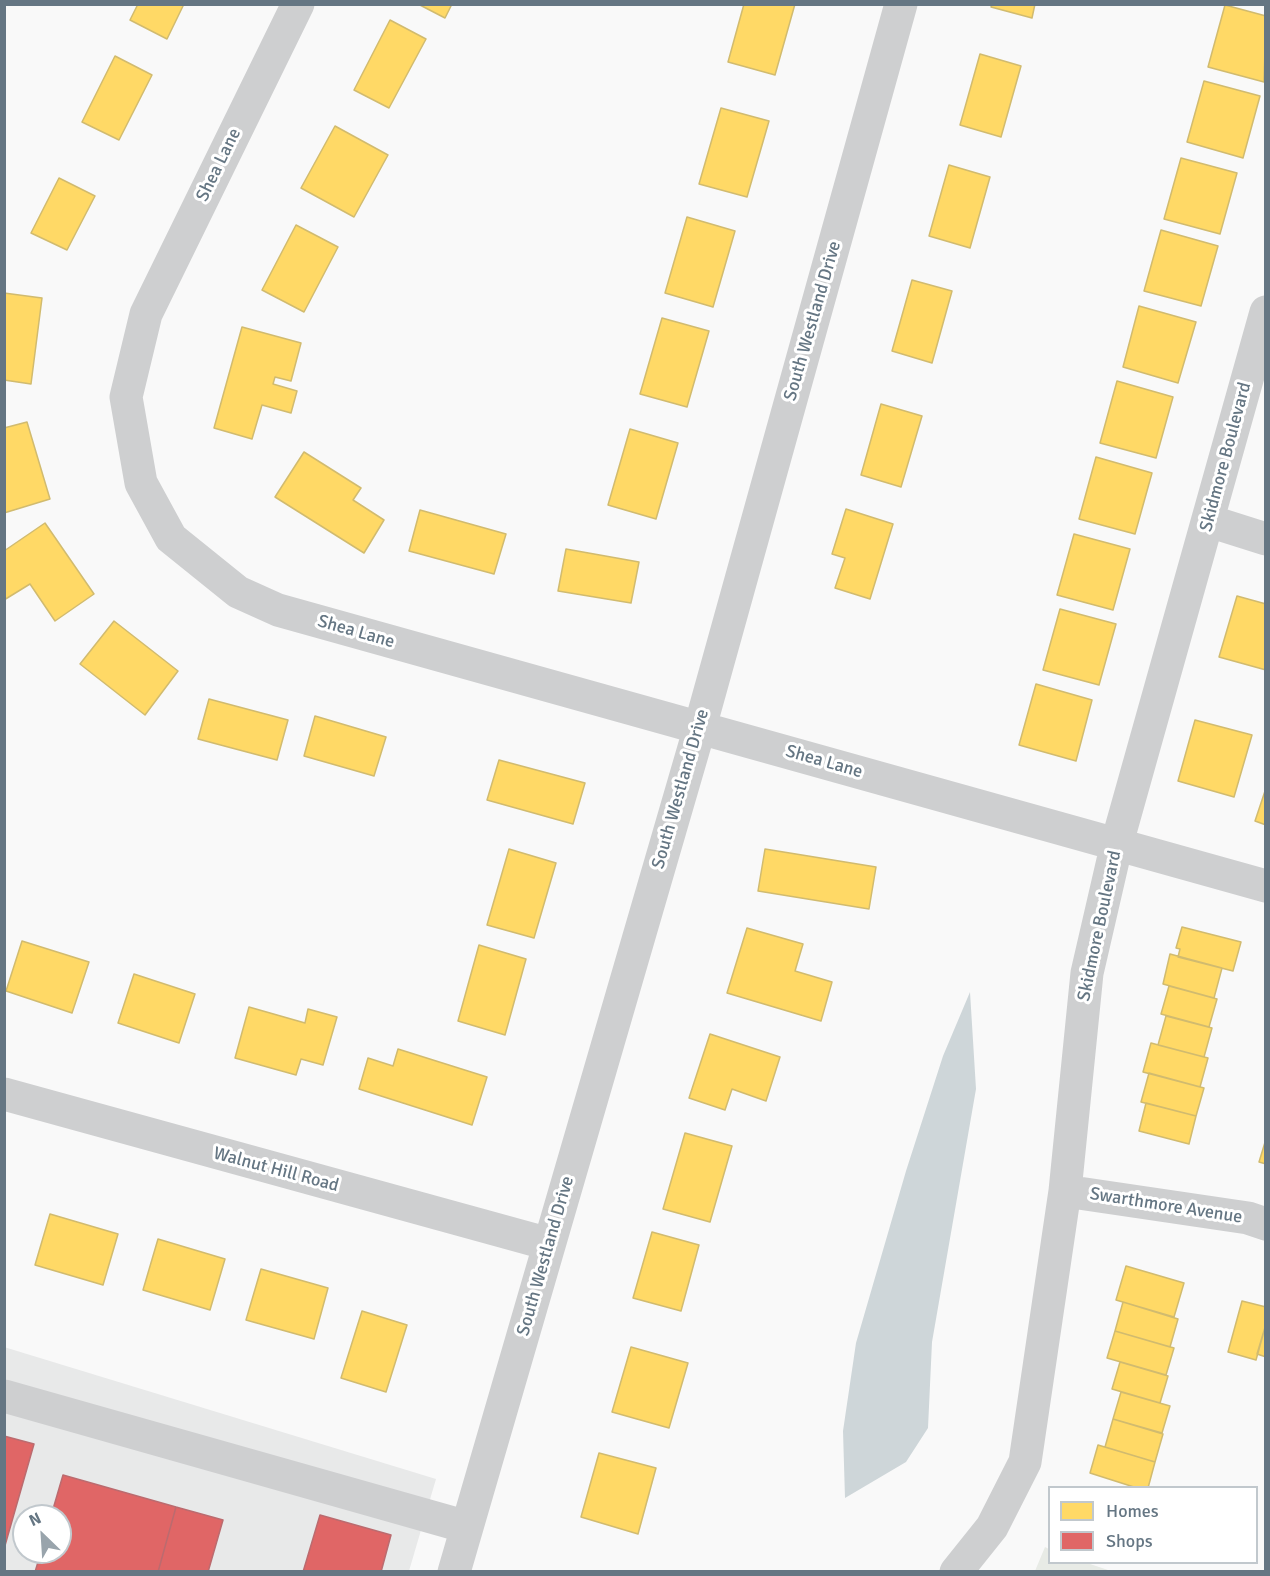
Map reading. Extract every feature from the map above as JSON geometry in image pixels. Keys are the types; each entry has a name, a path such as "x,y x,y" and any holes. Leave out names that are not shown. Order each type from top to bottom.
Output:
{"street":[{"name":"Shea Lane","path":"298,4 146,314 126,397 141,483 171,538 238,592 278,610 1266,886"},
{"name":"South Westland Drive","path":"454,1572 699,727 901,4"},
{"name":"Skidmore Boulevard","path":"956,1572 992,1527 1025,1462 1065,1191 1087,973 1117,843 1266,312"},
{"path":"1209,521 1266,539"},
{"name":"Walnut Hill Road","path":"4,1094 549,1244"},
{"name":"Swarthmore Avenue","path":"1065,1191 1248,1218 1266,1224"},
{"path":"4,1396 467,1527"}],"shaded area":[{"path":"970,992 976,1089 932,1342 928,1428 906,1462 845,1498 843,1431 856,1343 906,1171 943,1056"},
{"path":"4,1347 436,1479 409,1571 5,1571"},
{"path":"1045,1547 1048,1548 1048,1564 1090,1564 1111,1571 1035,1571"}],"building: Homes":[{"path":"138,4 184,4 167,39 130,20"},
{"path":"418,4 452,4 445,18"},
{"path":"744,4 795,4 775,75 728,62"},
{"path":"992,4 1035,4 1032,18 991,7"},
{"path":"1225,5 1266,16 1264,82 1208,67"},
{"path":"390,20 426,39 389,108 354,90"},
{"path":"980,54 1021,66 1001,137 960,125"},
{"path":"115,56 152,75 119,140 82,122"},
{"path":"1204,81 1260,96 1243,158 1187,142"},
{"path":"721,108 769,121 747,197 699,184"},
{"path":"335,126 388,155 354,217 301,188"},
{"path":"1181,158 1237,173 1220,234 1164,219"},
{"path":"949,165 990,177 970,248 929,236"},
{"path":"59,178 95,196 67,250 31,233"},
{"path":"687,217 735,231 713,307 665,293"},
{"path":"296,225 338,247 304,312 262,290"},
{"path":"1161,230 1218,246 1201,306 1144,291"},
{"path":"912,280 952,291 932,363 892,351"},
{"path":"4,293 42,298 31,384 4,380"},
{"path":"1139,306 1196,322 1178,383 1123,367"},
{"path":"662,318 709,331 687,407 640,394"},
{"path":"242,327 301,343 291,381 275,377 273,384 297,391 291,413 262,405 252,439 214,428"},
{"path":"1117,381 1173,397 1156,458 1100,443"},
{"path":"881,404 922,416 901,487 861,475"},
{"path":"27,422 50,499 4,513 4,428"},
{"path":"630,429 678,443 656,519 608,505"},
{"path":"304,452 361,488 353,500 384,520 364,553 275,497"},
{"path":"1096,457 1152,473 1135,534 1079,519"},
{"path":"846,509 893,524 870,599 835,588 845,558 832,554"},
{"path":"420,510 506,534 494,574 409,551"},
{"path":"45,523 94,594 55,621 30,584 4,600 4,551"},
{"path":"1074,534 1130,549 1113,610 1057,595"},
{"path":"566,549 639,562 631,603 558,591"},
{"path":"1237,596 1266,604 1266,670 1219,657"},
{"path":"1060,609 1116,624 1099,685 1043,670"},
{"path":"114,621 178,671 145,715 80,664"},
{"path":"1036,684 1092,700 1076,761 1019,745"},
{"path":"209,699 288,720 277,760 198,739"},
{"path":"315,716 386,737 374,776 304,756"},
{"path":"1195,720 1252,735 1234,797 1178,781"},
{"path":"499,760 585,783 573,824 487,800"},
{"path":"1266,788 1266,825 1255,821"},
{"path":"509,849 556,863 534,938 487,925"},
{"path":"765,849 876,867 869,909 758,891"},
{"path":"1182,927 1241,942 1233,971 1178,957 1180,949 1176,948"},
{"path":"747,928 803,944 795,971 832,982 821,1021 727,993"},
{"path":"22,941 89,962 72,1013 6,991"},
{"path":"479,945 526,959 505,1035 458,1021"},
{"path":"1170,954 1222,968 1214,998 1163,984"},
{"path":"134,974 195,994 179,1043 118,1023"},
{"path":"1169,986 1217,999 1209,1027 1161,1014"},
{"path":"249,1007 305,1023 308,1009 337,1017 323,1065 301,1059 296,1075 235,1058"},
{"path":"1166,1016 1212,1028 1204,1057 1158,1045"},
{"path":"710,1034 780,1057 766,1101 732,1089 725,1110 689,1098"},
{"path":"1151,1043 1208,1058 1200,1087 1143,1072"},
{"path":"398,1049 487,1077 472,1125 359,1089 368,1058 393,1066"},
{"path":"1149,1073 1204,1088 1196,1116 1141,1102"},
{"path":"1146,1103 1196,1116 1189,1144 1139,1131"},
{"path":"685,1133 732,1146 710,1222 663,1209"},
{"path":"1266,1139 1266,1164 1259,1162"},
{"path":"50,1214 118,1234 103,1285 35,1265"},
{"path":"652,1232 699,1245 681,1311 633,1298"},
{"path":"158,1239 225,1259 210,1310 143,1290"},
{"path":"1126,1266 1184,1283 1174,1317 1116,1300"},
{"path":"261,1269 328,1288 314,1339 246,1320"},
{"path":"1242,1301 1266,1307 1266,1324 1256,1360 1228,1352"},
{"path":"1123,1302 1178,1319 1170,1347 1115,1331"},
{"path":"362,1311 407,1325 386,1392 341,1378"},
{"path":"1266,1324 1266,1357 1257,1354"},
{"path":"1115,1331 1174,1348 1166,1375 1107,1358"},
{"path":"631,1347 688,1363 669,1428 612,1412"},
{"path":"1120,1362 1168,1376 1160,1403 1112,1389"},
{"path":"1121,1392 1170,1406 1162,1433 1113,1419"},
{"path":"1113,1419 1163,1434 1155,1462 1105,1447"},
{"path":"1098,1445 1155,1462 1149,1486 1131,1486 1090,1473"},
{"path":"599,1453 656,1468 638,1534 581,1517"}],"building: Shops":[{"path":"4,1436 34,1444 17,1504 12,1504 12,1521 4,1549"},
{"path":"63,1475 176,1507 158,1572 35,1572 37,1564 72,1564 72,1504 55,1504"},
{"path":"176,1507 223,1520 208,1572 158,1572"},
{"path":"320,1515 391,1535 381,1572 303,1572"}]}
